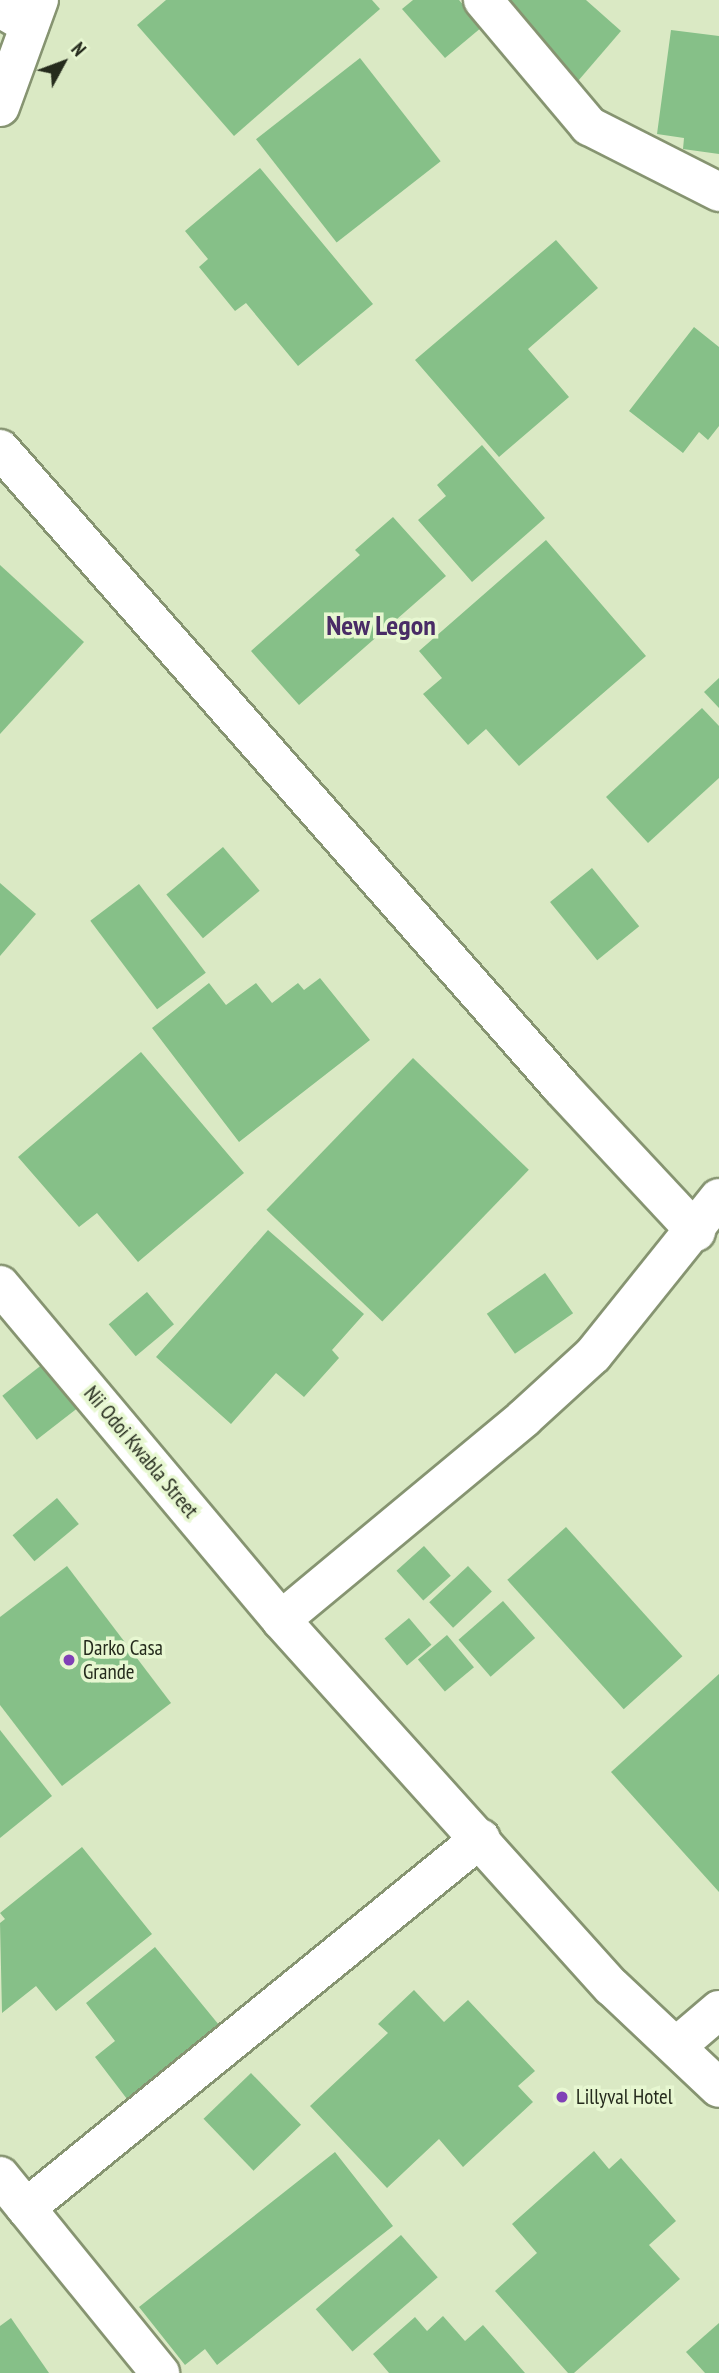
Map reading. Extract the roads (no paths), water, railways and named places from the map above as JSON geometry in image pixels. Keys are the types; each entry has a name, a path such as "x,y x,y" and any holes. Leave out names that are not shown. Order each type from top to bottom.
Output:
{"street":[{"path":"483,0 589,126 719,192"},
{"path":"0,107 23,11"},
{"path":"0,449 552,1076 696,1232"},
{"path":"281,1620 524,1418 593,1355 696,1232 719,1198"},
{"name":"Nii Odoi Kwabla Street","path":"0,1285 281,1620 481,1838 612,1987 678,2045 719,2088"},
{"path":"26,2208 481,1838"},
{"path":"678,2045 719,2010"},
{"path":"0,2176 160,2373"}],"place":[{"name":"Darko Casa Grande","path":"69,1660"},
{"name":"Lillyval Hotel","path":"562,2097"}],"district":[{"name":"New Legon","path":"381,625"}]}
